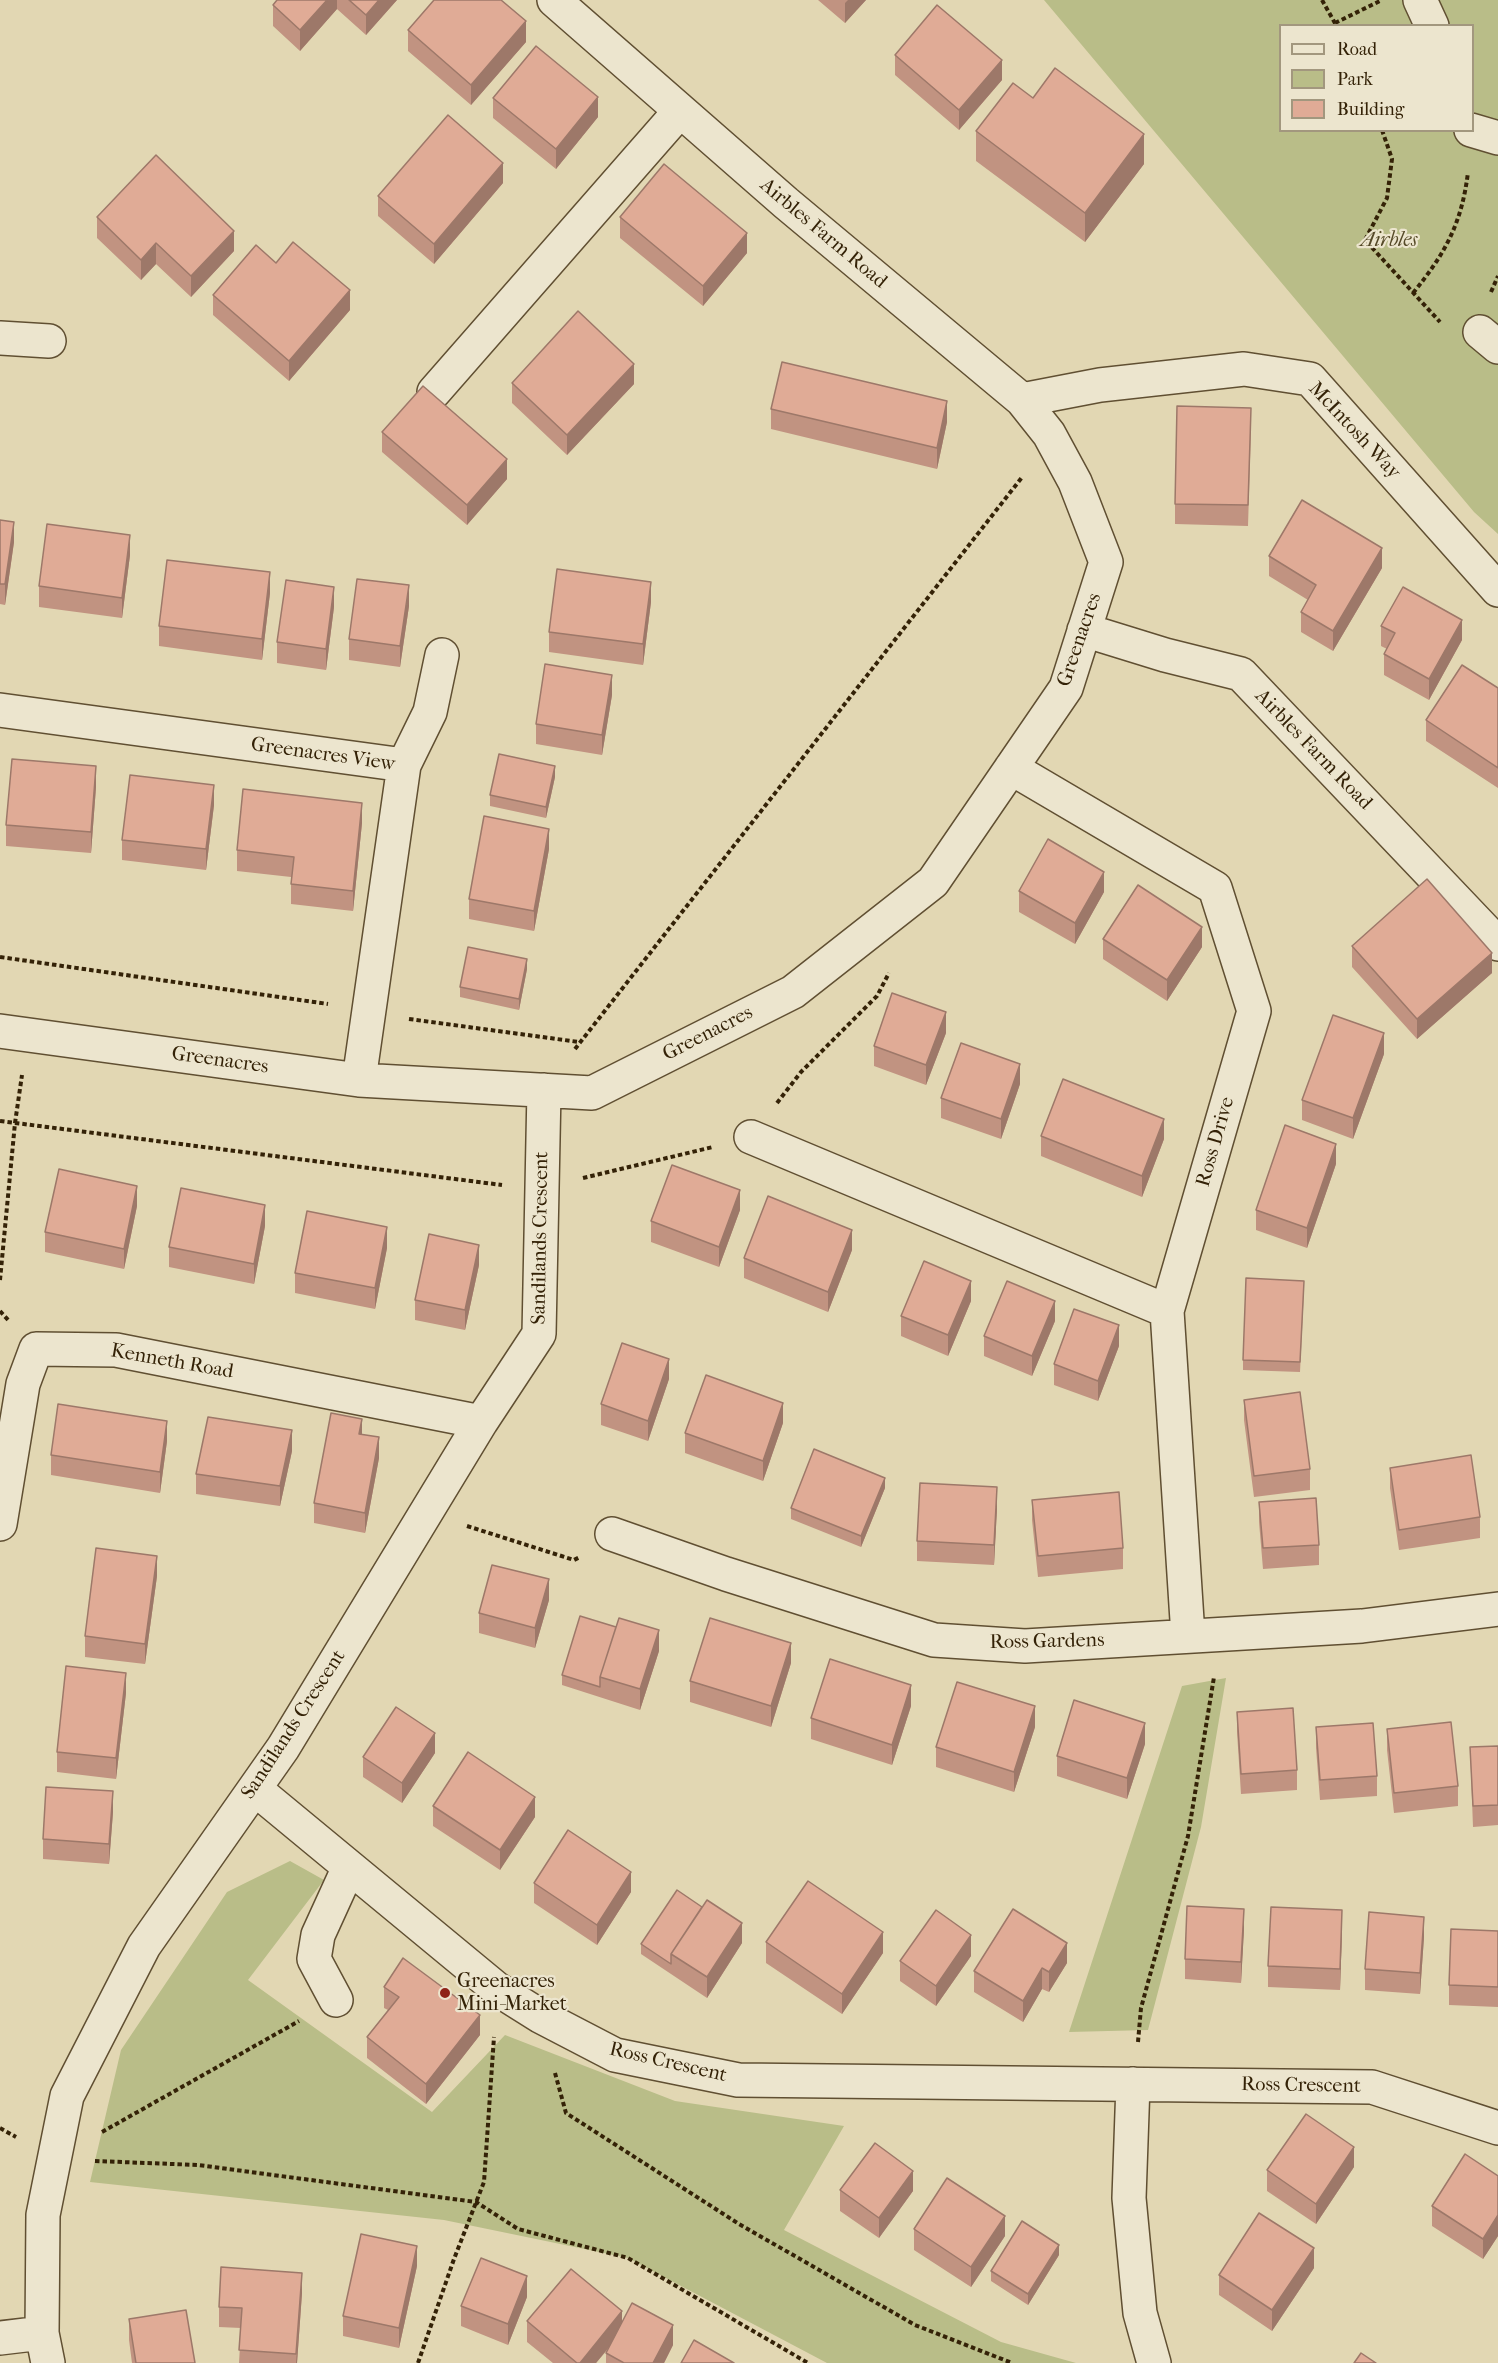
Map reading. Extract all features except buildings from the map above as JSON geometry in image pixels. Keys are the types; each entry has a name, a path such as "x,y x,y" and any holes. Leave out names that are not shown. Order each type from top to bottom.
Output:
{"street":[{"name":"Airbles Farm Road","path":"554,0 786,203 1022,400 1049,434 1074,482"},
{"path":"1420,0 1431,24"},
{"path":"434,392 680,111"},
{"path":"0,338 50,341"},
{"name":"McIntosh Way","path":"1022,400 1100,385 1244,369 1310,379 1498,590"},
{"name":"Greenacres","path":"14,1033 359,1080 592,1093 793,992 933,882 1066,688 1106,562 1074,482"},
{"name":"Airbles Farm Road","path":"1084,630 1165,655 1241,674 1498,944"},
{"path":"404,765 430,712 442,655"},
{"name":"Greenacres View","path":"0,710 404,765 359,1080"},
{"name":"Ross Drive","path":"1011,768 1215,888 1254,1011 1167,1311 1204,1635"},
{"name":"Sandilands Crescent","path":"45,2348 43,2215 67,2096 144,1946 283,1748 481,1422 539,1334 544,1090"},
{"path":"751,1137 1167,1311"},
{"name":"Kenneth Road","path":"0,1524 23,1384 36,1350 116,1350 481,1422"},
{"name":"Ross Gardens","path":"612,1534 726,1574 934,1640 1025,1646 1362,1626 1498,1609"},
{"name":"Ross Crescent","path":"255,1789 497,1989 540,2016 615,2055 738,2080 1372,2087 1498,2128"},
{"path":"336,2000 314,1959 318,1935 349,1867"},
{"path":"1133,2084 1129,2198 1140,2313 1154,2363"},
{"path":"0,2338 45,2348"}],"path":[{"path":"1322,0 1335,24 1382,0"},
{"path":"1383,132 1392,159 1388,198 1365,240 1457,341 1489,339 1480,318 1498,276"},
{"path":"1413,293 1448,246 1466,193 1481,134"},
{"path":"544,1090 1019,482 1049,434"},
{"path":"0,957 341,1006 369,1014 580,1042"},
{"path":"0,1280 15,1123 14,1033"},
{"path":"426,1514 574,1560 612,1534"},
{"path":"1133,2084 1141,2008 1188,1836 1212,1698 1204,1635"},
{"path":"418,2363 484,2182 497,1989"},
{"path":"54,2160 336,2000"},
{"path":"540,2016 566,2114 739,2224 915,2325 1012,2363"},
{"path":"0,2128 54,2160 198,2165 476,2202 518,2229 628,2258 807,2363"}],"green space":[{"name":"Airbles","path":"1044,0 1498,0 1498,534 1474,512"},
{"path":"1226,1678 1201,1827 1148,2030 1069,2032 1182,1686"},
{"path":"290,1861 324,1880 248,1980 432,2112 505,2035 675,2101 844,2126 784,2230 1001,2342 1076,2363 827,2363 628,2258 444,2220 90,2182 121,2050 227,1892"}],"place":[{"name":"Greenacres Mini-Market","path":"445,1993"}]}
